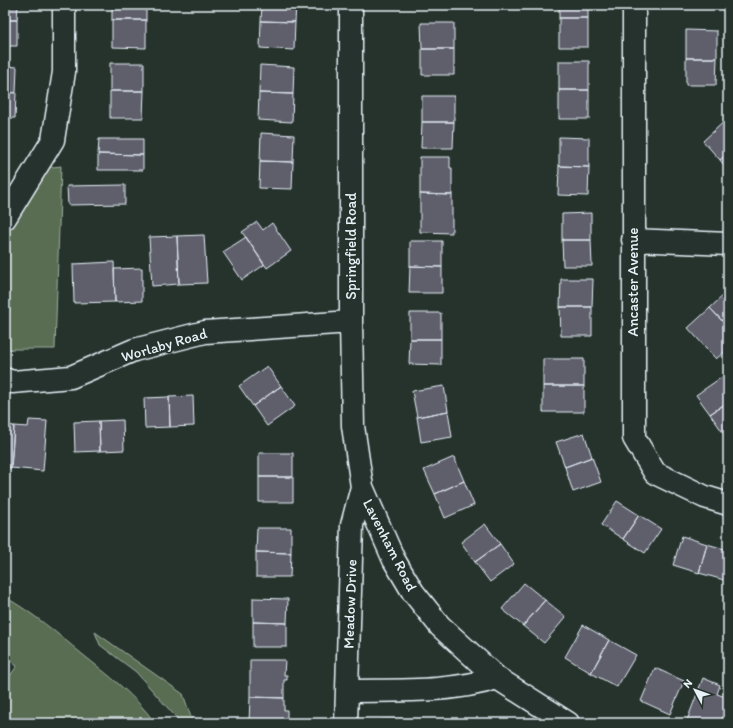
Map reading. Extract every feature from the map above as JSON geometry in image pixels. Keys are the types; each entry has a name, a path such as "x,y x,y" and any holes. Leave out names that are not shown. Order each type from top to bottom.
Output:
{"street":[{"path":"5,218 53,140 64,72 64,5"},
{"name":"Springfield Road","path":"351,5 351,322 353,426 362,487"},
{"name":"Ancaster Avenue","path":"634,5 634,438 655,473 705,497 728,504"},
{"path":"633,240 728,244"},
{"name":"Worlaby Road","path":"5,379 12,382 71,377 134,350 205,332 351,322"},
{"name":"Lavenham Road","path":"362,487 394,560 413,592 440,626 497,678 568,723"},
{"name":"Meadow Drive","path":"346,723 352,525 362,487"},
{"path":"347,691 449,689 476,685 497,678"}],"green space":[{"path":"61,166 55,349 5,349 5,233 45,168"},
{"path":"5,597 45,624 111,678 139,703 155,723 5,723 5,683 17,666 5,657 5,624 10,616 5,611"},
{"path":"95,632 183,694 193,723 181,723 136,672 100,645"}],"building":[{"path":"5,5 18,5 17,20 5,20"},
{"path":"112,5 146,5 146,20 112,20"},
{"path":"262,5 296,5 295,22 261,21"},
{"path":"559,5 588,5 588,18 559,18"},
{"path":"559,18 588,18 588,47 559,47"},
{"path":"5,20 17,20 17,46 5,46"},
{"path":"112,20 146,20 146,48 112,47"},
{"path":"261,21 295,22 294,50 260,48"},
{"path":"421,23 454,23 454,49 422,49"},
{"path":"686,30 717,31 717,58 686,58"},
{"path":"422,49 454,49 454,75 422,75"},
{"path":"686,58 717,58 716,85 686,85"},
{"path":"559,61 589,61 589,90 559,90"},
{"path":"110,63 144,63 144,91 110,91"},
{"path":"260,65 294,67 293,94 259,93"},
{"path":"5,66 17,67 16,93 5,92"},
{"path":"559,90 589,90 589,119 559,119"},
{"path":"110,91 144,91 143,118 110,118"},
{"path":"5,92 16,93 15,118 5,118"},
{"path":"259,93 293,94 292,122 258,120"},
{"path":"422,96 454,96 454,122 422,122"},
{"path":"728,118 728,153 720,160 703,141"},
{"path":"422,122 454,122 453,148 421,148"},
{"path":"261,133 294,135 293,162 260,161"},
{"path":"559,137 589,138 589,167 559,166"},
{"path":"99,139 143,139 143,155 98,154"},
{"path":"728,153 728,170 720,160"},
{"path":"98,154 143,155 143,170 98,170"},
{"path":"420,157 450,157 450,168 452,168 452,195 420,194"},
{"path":"260,161 293,162 292,189 259,188"},
{"path":"559,166 589,167 588,196 558,195"},
{"path":"125,185 125,204 68,205 67,186"},
{"path":"420,194 452,195 452,233 420,232"},
{"path":"591,213 591,240 562,240 562,214"},
{"path":"257,222 263,230 272,223 291,251 267,268 242,232"},
{"path":"204,235 207,283 179,284 177,236"},
{"path":"177,236 179,284 152,286 149,237"},
{"path":"246,237 264,265 242,280 223,252"},
{"path":"562,240 591,240 592,266 563,266"},
{"path":"410,241 442,241 442,267 410,266"},
{"path":"114,262 115,302 74,303 73,264"},
{"path":"410,266 442,267 442,293 409,293"},
{"path":"142,268 142,301 115,302 114,269"},
{"path":"561,279 593,279 592,307 560,307"},
{"path":"728,291 728,327 710,308"},
{"path":"560,307 592,307 592,336 561,336"},
{"path":"710,308 728,327 728,349 716,359 688,328"},
{"path":"410,313 441,313 441,339 410,339"},
{"path":"410,339 441,339 441,365 409,364"},
{"path":"543,359 584,359 584,386 543,386"},
{"path":"267,366 281,386 253,406 239,386"},
{"path":"722,377 728,386 728,402 710,414 696,395"},
{"path":"281,386 295,406 267,426 253,406"},
{"path":"444,386 448,411 417,417 412,391"},
{"path":"543,386 584,386 584,412 543,412"},
{"path":"193,396 194,426 170,427 169,397"},
{"path":"169,397 170,427 145,428 144,398"},
{"path":"728,402 728,431 724,434 710,414"},
{"path":"448,411 452,437 421,442 417,417"},
{"path":"29,420 47,421 43,471 11,468 14,426 28,427"},
{"path":"123,420 124,450 100,451 99,421"},
{"path":"99,421 100,451 75,452 74,422"},
{"path":"5,425 14,426 11,468 5,468"},
{"path":"584,433 592,457 565,467 556,442"},
{"path":"259,453 293,453 293,477 259,477"},
{"path":"454,457 464,481 435,494 424,470"},
{"path":"592,457 601,482 573,492 565,467"},
{"path":"259,477 293,477 293,502 259,502"},
{"path":"464,481 474,505 445,518 435,494"},
{"path":"617,501 639,515 623,539 601,525"},
{"path":"639,515 661,529 645,553 623,539"},
{"path":"485,524 500,544 475,562 461,542"},
{"path":"257,528 291,528 291,553 256,552"},
{"path":"682,536 707,544 699,573 673,565"},
{"path":"500,544 514,564 490,582 475,562"},
{"path":"707,544 728,550 728,567 724,580 699,573"},
{"path":"256,552 291,553 290,577 256,577"},
{"path":"524,583 545,600 523,626 502,609"},
{"path":"253,598 288,599 287,623 253,622"},
{"path":"545,600 566,617 544,643 523,626"},
{"path":"253,622 287,623 287,647 253,647"},
{"path":"583,625 609,640 591,673 565,657"},
{"path":"609,640 636,655 617,687 591,673"},
{"path":"250,660 285,660 284,675 287,675 287,680 284,680 284,698 250,697"},
{"path":"655,668 684,681 670,714 641,701"},
{"path":"703,678 720,685 717,694 728,698 721,723 686,723"},
{"path":"250,697 284,698 284,710 287,710 287,723 249,723"},
{"path":"728,703 728,723 721,723"},
{"path":"402,719 402,723 381,723 381,720"}]}
